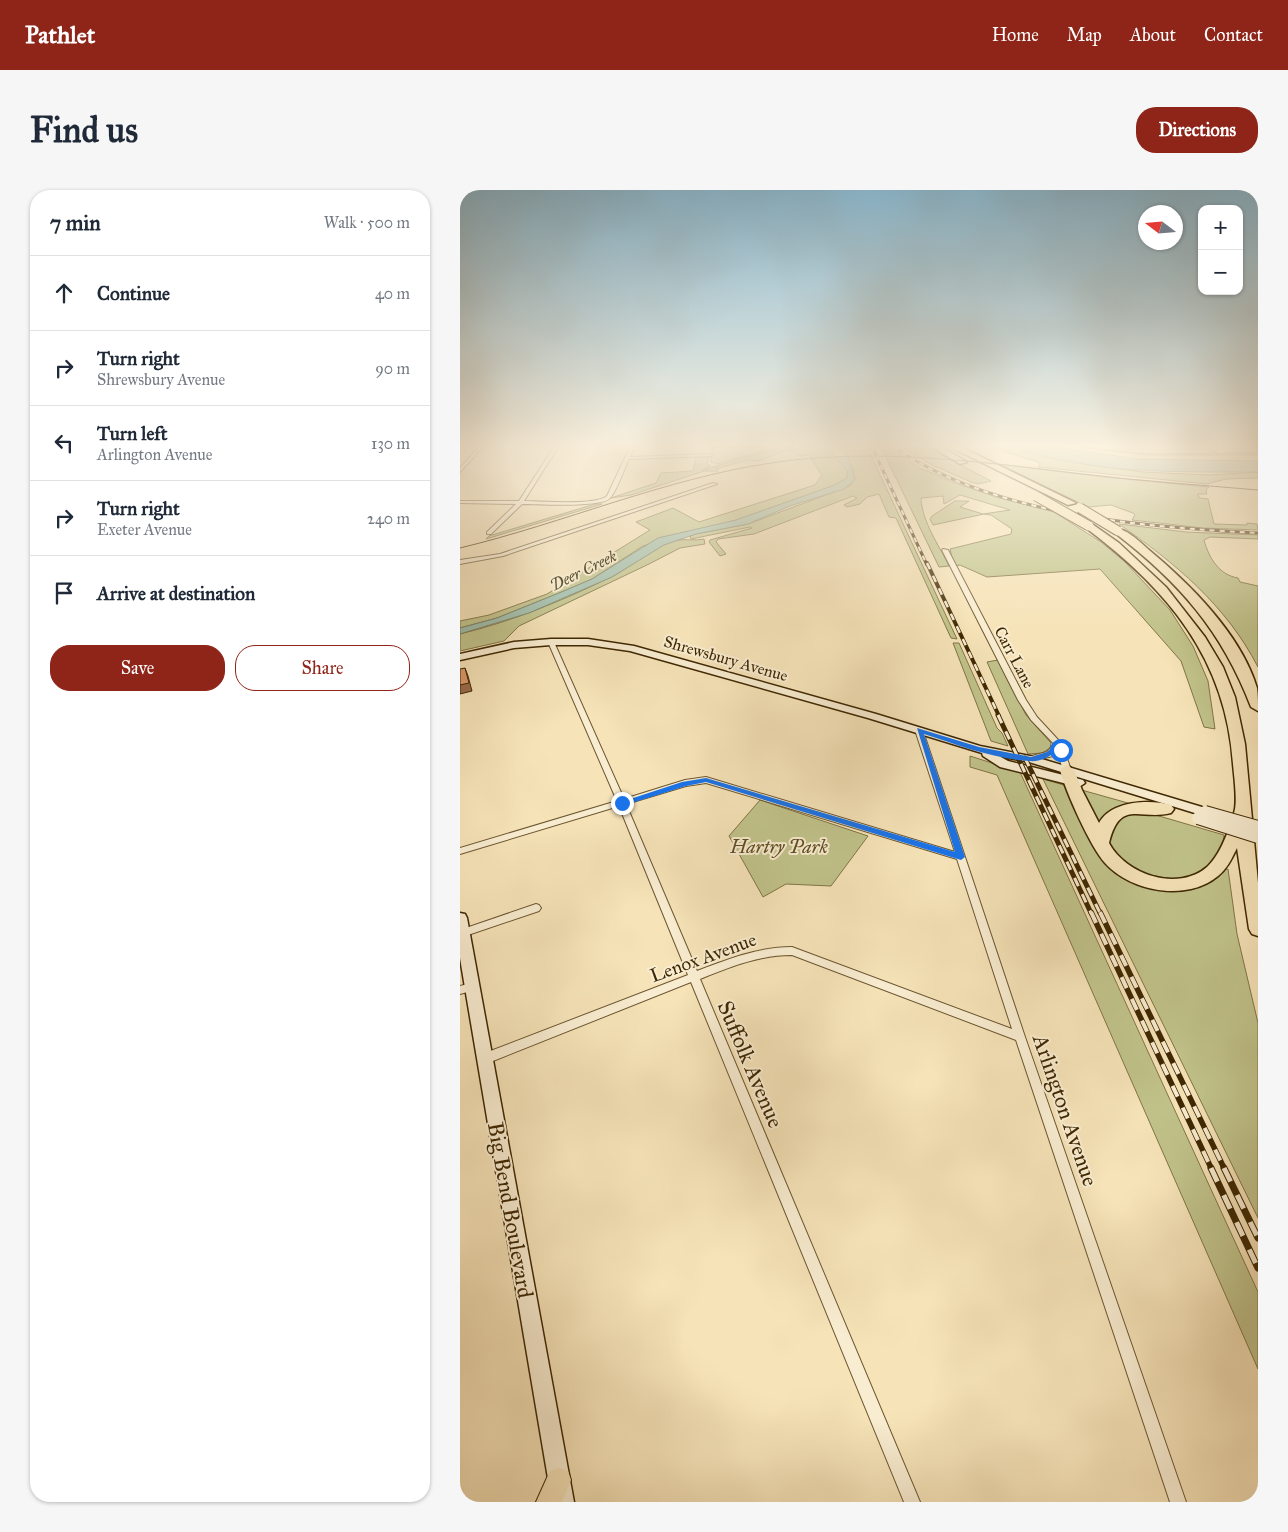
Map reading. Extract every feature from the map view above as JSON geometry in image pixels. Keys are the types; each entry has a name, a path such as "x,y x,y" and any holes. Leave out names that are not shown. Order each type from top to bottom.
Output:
{"highway":[{"path":"1058,508 1089,526 1130,556 1166,590 1191,622 1210,652 1230,702 1236,729 1245,849 1258,930"},
{"path":"1079,508 1118,531 1147,552 1184,586 1248,660 1258,677"},
{"path":"1219,628 1241,664 1258,707"},
{"path":"1069,776 1110,857 1134,876 1152,882 1172,885 1191,883 1205,877 1218,866 1225,855 1242,811"},
{"path":"1101,842 1102,830 1106,821 1116,814 1141,808 1166,809"}],"main road":[{"name":"Shrewsbury Avenue","path":"460,657 514,645 552,642 588,642 631,648 919,730 978,749 1031,759 1069,776 1166,809 1258,826"},
{"name":"Shrewsbury Avenue","path":"978,749 1004,764 1069,776 1198,814 1258,837"},
{"name":"Big Bend Boulevard","path":"461,926 466,988 484,1059 557,1495"}],"street":[{"path":"490,533 515,508"},
{"path":"460,562 501,555 642,508"},
{"name":"Carr Lane","path":"944,550 1022,700 1034,718 1058,744 1069,776"},
{"name":"Suffolk Avenue","path":"552,642 622,803 912,1502"},
{"name":"Arlington Avenue","path":"919,730 1020,1037 1178,1502"},
{"path":"1031,759 1050,754 1058,744"},
{"path":"460,851 685,783 706,780 961,857"},
{"path":"461,926 536,908"},
{"name":"Lenox Avenue","path":"484,1059 693,978 759,954 779,949 792,951 1020,1037"}],"green space":[{"path":"581,508 588,508 486,539 489,536"},
{"path":"673,508 699,522 742,508 770,508 737,520 643,546 592,579 497,618 460,628 460,621 489,615 547,594 650,530 636,522"},
{"path":"790,508 821,508 754,534 718,539 716,542 726,554 720,556 709,542 710,540 752,528 691,539 690,536 748,524"},
{"path":"885,508 896,508 957,639 951,638 896,518 889,517"},
{"path":"911,508 922,508 928,525 949,566 939,567"},
{"path":"944,508 964,508 983,514 1010,510 1004,508 1039,508 1054,512 1101,542 1125,562 1170,610 1193,646 1208,681 1215,729 1204,727 1181,661 1100,569 987,577 960,565 954,566 950,549 1011,534 1012,529 991,515 984,514 933,525 930,519"},
{"path":"1120,508 1210,508 1214,524 1257,524 1258,530 1203,528 1132,520 1135,515"},
{"path":"1119,524 1186,532 1258,535 1258,539 1210,537 1204,540 1212,559 1220,569 1238,578 1240,582 1258,586 1258,667 1231,624 1215,605 1179,570"},
{"path":"704,539 705,544 680,548 519,626 504,641 460,651 460,634 518,617 574,594 619,573 651,551 669,542"},
{"path":"953,643 959,643 997,728 1002,733 1008,746 991,741"},
{"path":"998,660 1026,715 1051,743 1050,748 1042,753 1028,754 987,662"},
{"path":"970,756 1020,772 1258,1292 1258,1369 997,775 970,767"},
{"path":"1043,779 1067,786 1103,855 1155,887 1228,869 1237,934 1258,1023 1258,1218"},
{"path":"1078,789 1135,805 1118,809 1108,814 1098,827"},
{"name":"Hartry Park","path":"760,800 868,836 831,886 786,884 763,897 729,836"},
{"path":"1128,813 1149,813 1224,835 1222,851 1216,861 1194,876 1180,880 1143,874 1117,858 1106,835 1109,826"}],"shaded area":[{"path":"769,508 785,508 748,524 696,534 664,545 612,577 529,613 460,634 460,628 497,618 592,579 658,538 736,520"}],"building":[{"path":"465,668 469,683 460,685 460,669"}],"tram line":[{"path":"460,548 594,508"}],"railway":[{"path":"901,508 927,565"},
{"path":"1047,508 1118,521 1166,527 1258,533"},
{"path":"927,563 999,716"},
{"path":"998,715 1091,913"},
{"path":"1025,758 1100,913"},
{"path":"1091,912 1212,1170"},
{"path":"1100,912 1225,1170"},
{"path":"1211,1168 1258,1268"},
{"path":"1224,1168 1258,1238"}],"route":[{"path":"622,803 685,783 706,780 961,857 919,730 978,749 1031,759 1050,754 1058,744 1061,750"}],"water label":[{"name":"Deer Creek","path":"583,570"}]}
